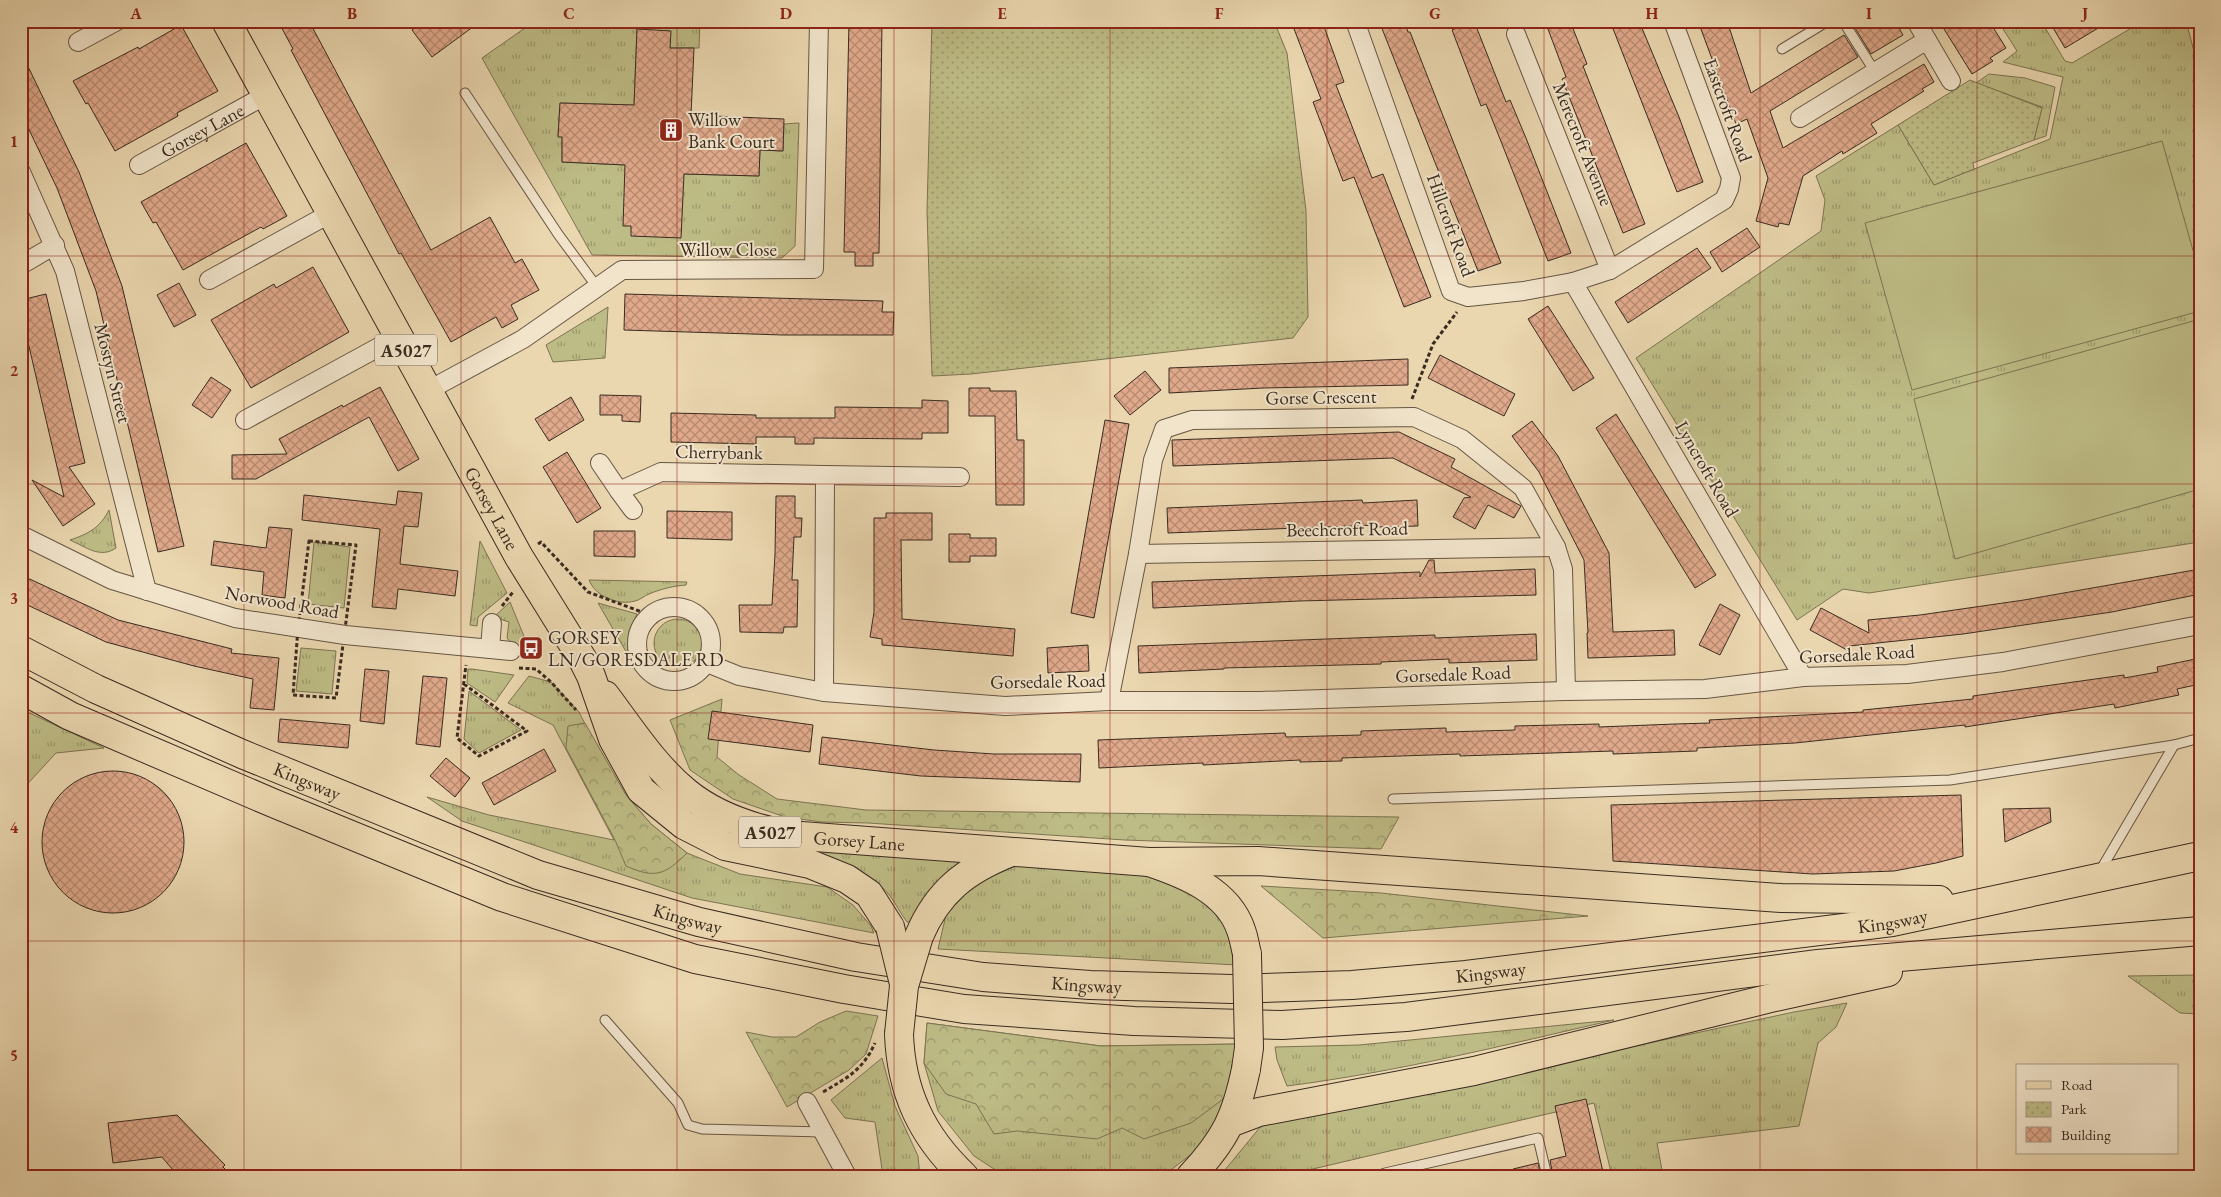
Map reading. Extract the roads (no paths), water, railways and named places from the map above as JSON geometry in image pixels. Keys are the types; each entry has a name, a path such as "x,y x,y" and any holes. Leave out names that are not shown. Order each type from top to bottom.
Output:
{"main road":[{"name":"Gorsey Lane","path":"226,21 519,557 591,676 665,771 686,792 709,808 734,820 762,830 788,835 1149,862"},
{"name":"Kingsway","path":"21,650 96,689 242,754 538,875 699,922 856,957 983,977 1090,985 1232,989 1352,986 1466,975 1784,937 1892,922 2200,856"},
{"name":"Gorsey Lane","path":"591,676 613,739 641,790 684,825 725,846 810,864 847,879 869,894 890,927 904,986"},
{"name":"Kingsway","path":"21,689 70,716 274,803 502,896 695,959 844,990 964,1009 1134,1021 1282,1025 1406,1017 1818,964 2200,931"},
{"path":"964,1176 944,1157 927,1133 912,1104 900,1055 888,1036 919,936 928,915 940,897 955,882 985,862 1013,851"},
{"path":"1149,862 1258,861 1781,898 1887,901 1991,900"},
{"path":"1149,862 1185,874 1228,908 1241,929 1247,954 1249,1048 1240,1096 1230,1123 1215,1150 1191,1176"},
{"path":"1230,1123 1259,1112 1474,1071 1775,997 2000,947"}],"street":[{"path":"78,42 117,21"},
{"name":"Willow Close","path":"429,390 523,339 622,270 814,269 819,21"},
{"name":"Hillcroft Road","path":"1355,21 1451,291 1468,297 1524,291 1574,282 1610,270"},
{"name":"Eastcroft Road","path":"1610,270 1724,200 1729,189 1731,178 1673,21"},
{"path":"1916,21 1951,81"},
{"name":"Merecroft Avenue","path":"1516,34 1610,270"},
{"path":"1800,118 1927,40"},
{"name":"Gorsey Lane","path":"139,165 266,95"},
{"name":"Mostyn Street","path":"21,172 65,271 146,591"},
{"path":"209,280 331,213"},
{"path":"21,265 55,245"},
{"name":"Lyncroft Road","path":"1574,282 1803,677"},
{"path":"244,420 399,336"},
{"name":"Gorse Crescent","path":"1109,701 1138,554 1154,460 1164,429 1192,420 1414,417 1462,439 1523,488 1556,547 1563,569 1566,691"},
{"path":"600,463 633,510"},
{"name":"Cherrybank","path":"619,491 662,472 960,477"},
{"path":"824,692 825,475"},
{"name":"Norwood Road","path":"21,535 112,580 235,618 345,635 511,651"},
{"name":"Beechcroft Road","path":"1138,554 1556,547"},
{"path":"672,606 683,607 694,612 703,619 709,629 712,640 711,652 707,663 699,672 683,680 666,680 655,676 639,658 637,646 642,624 650,614 672,606"},
{"path":"490,649 492,623"},
{"name":"Gorsedale Road","path":"707,663 739,676 824,692 1005,706 1109,701 1258,701 1566,691 1705,689 1803,677 1907,674 2003,662 2200,625"},
{"path":"807,1102 847,1176"}],"lane":[{"path":"1782,49 1828,21"},
{"path":"1843,21 1875,72"},
{"path":"465,93 558,234 597,287"},
{"path":"1393,799 1950,780 2174,745 2200,738"},
{"path":"2096,878 2174,745"},
{"path":"605,1020 678,1103 688,1125 702,1129 823,1132"},
{"path":"1380,1176 1385,1173 1538,1138 1547,1176"}],"place":[{"name":"Willow Bank Court","path":"671,130"},
{"name":"GORSEY LN/GORESDALE RD","path":"531,648"}]}
